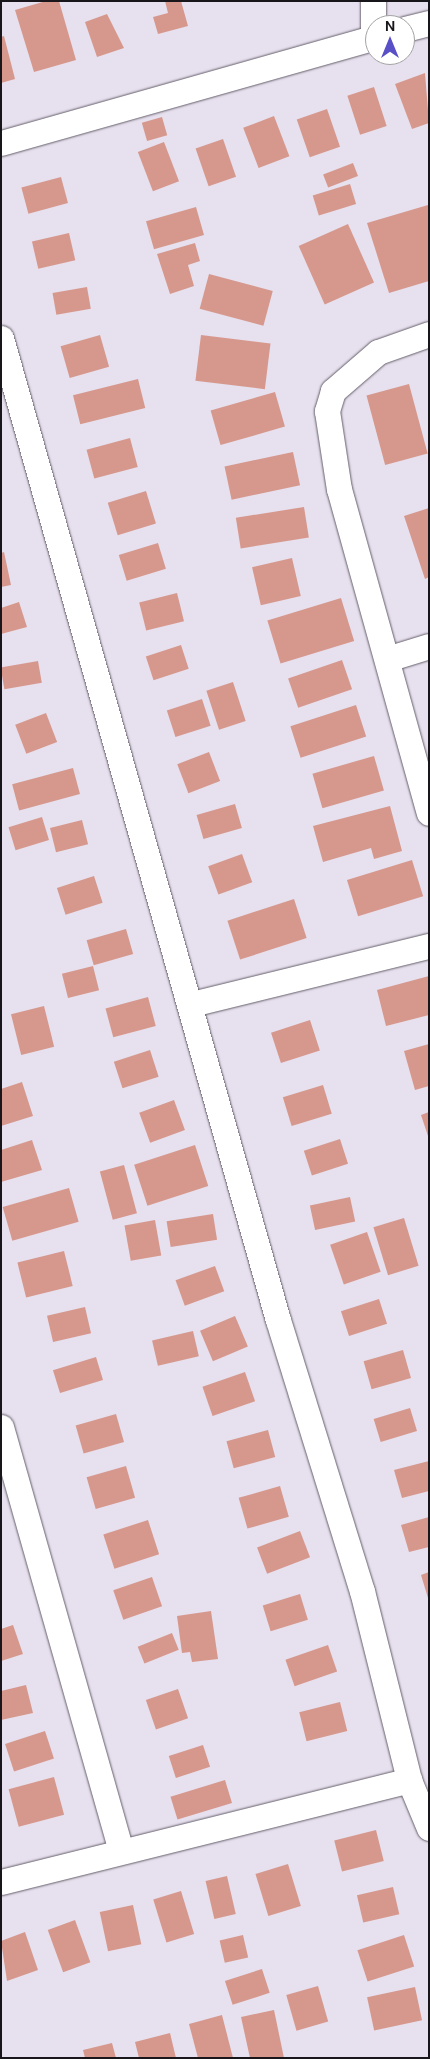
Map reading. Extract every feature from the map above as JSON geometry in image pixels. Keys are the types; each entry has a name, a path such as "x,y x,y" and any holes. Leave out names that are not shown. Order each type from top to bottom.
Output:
{"street":[{"path":"373,1 373,15"},
{"path":"415,26 429,23"},
{"path":"1,143 365,40"},
{"path":"429,334 378,352 333,391 327,411 339,489 429,813"},
{"path":"1,338 192,1004 278,1320 362,1591 409,1780 429,1828"},
{"path":"387,659 429,646"},
{"path":"192,1004 429,946"},
{"path":"1,1427 121,1850"},
{"path":"1,1882 121,1850 409,1780"}],"building":[{"path":"46,1 59,1 76,60 34,72 15,10"},
{"path":"165,1 181,1 188,26 158,34 153,17 168,13"},
{"path":"107,14 124,48 97,57 85,22"},
{"path":"4,36 15,79 1,83 1,37"},
{"path":"425,73 429,123 412,129 395,84"},
{"path":"374,87 387,126 360,135 347,96"},
{"path":"327,109 340,147 310,157 297,119"},
{"path":"274,116 289,156 259,168 243,128"},
{"path":"162,117 167,135 147,141 142,123"},
{"path":"223,139 236,177 209,186 196,148"},
{"path":"164,142 179,181 153,191 138,152"},
{"path":"353,163 358,176 328,188 323,174"},
{"path":"61,177 68,203 28,214 21,188"},
{"path":"350,184 356,204 319,215 313,195"},
{"path":"428,205 429,281 389,293 367,223"},
{"path":"196,207 204,235 154,249 146,221"},
{"path":"348,224 374,282 325,304 299,246"},
{"path":"69,233 75,260 38,269 32,242"},
{"path":"195,243 200,261 188,265 194,286 170,294 157,254"},
{"path":"209,274 273,291 263,326 200,309"},
{"path":"87,287 91,309 56,315 53,293"},
{"path":"100,335 109,367 70,378 61,346"},
{"path":"201,335 270,344 265,389 195,381"},
{"path":"138,379 145,408 80,424 73,395"},
{"path":"409,384 428,454 385,465 366,395"},
{"path":"275,392 285,427 221,445 211,410"},
{"path":"130,438 138,467 94,479 87,450"},
{"path":"293,452 300,485 232,500 225,467"},
{"path":"146,491 156,524 118,535 108,503"},
{"path":"304,507 309,538 241,548 236,518"},
{"path":"429,508 429,577 425,579 404,516"},
{"path":"158,543 166,569 127,581 119,555"},
{"path":"4,552 11,585 1,587 1,553"},
{"path":"292,558 301,596 261,605 252,567"},
{"path":"177,593 184,621 146,631 139,602"},
{"path":"341,598 354,641 281,664 267,621"},
{"path":"19,602 27,627 1,634 1,608"},
{"path":"181,645 189,669 154,680 146,656"},
{"path":"342,660 352,689 298,708 288,679"},
{"path":"38,661 42,683 4,689 1,668"},
{"path":"233,682 246,721 219,730 206,691"},
{"path":"202,699 211,726 175,737 167,710"},
{"path":"356,705 366,736 301,758 290,726"},
{"path":"46,713 57,742 26,754 15,725"},
{"path":"209,752 220,781 188,793 177,764"},
{"path":"374,756 384,791 322,808 312,774"},
{"path":"73,768 80,794 19,810 12,784"},
{"path":"235,804 242,828 203,839 197,815"},
{"path":"390,806 402,851 374,859 371,848 323,862 313,826"},
{"path":"42,817 49,840 16,850 9,827"},
{"path":"82,820 88,844 56,852 50,828"},
{"path":"242,854 252,882 218,895 208,866"},
{"path":"412,860 423,896 358,916 347,880"},
{"path":"94,876 103,903 66,915 57,888"},
{"path":"294,899 307,938 240,960 227,921"},
{"path":"126,929 133,954 94,965 87,940"},
{"path":"93,966 99,990 68,998 62,974"},
{"path":"429,976 429,1015 386,1026 377,990"},
{"path":"148,997 156,1026 113,1037 105,1008"},
{"path":"44,1006 54,1047 21,1055 11,1014"},
{"path":"310,1020 320,1050 281,1063 271,1033"},
{"path":"429,1044 429,1086 415,1090 404,1051"},
{"path":"150,1050 159,1077 123,1088 114,1062"},
{"path":"22,1082 33,1116 1,1126 1,1089"},
{"path":"323,1085 332,1114 292,1126 283,1097"},
{"path":"174,1100 185,1130 150,1143 139,1113"},
{"path":"429,1112 429,1136 428,1136 421,1115"},
{"path":"340,1139 348,1164 312,1175 304,1151"},
{"path":"32,1140 42,1170 1,1182 1,1150"},
{"path":"195,1145 208,1186 147,1206 134,1165"},
{"path":"124,1165 137,1213 113,1220 100,1171"},
{"path":"69,1188 79,1222 12,1241 3,1207"},
{"path":"350,1197 355,1221 315,1230 310,1206"},
{"path":"213,1214 217,1240 171,1247 167,1221"},
{"path":"404,1218 419,1266 388,1275 373,1227"},
{"path":"155,1220 161,1255 131,1261 124,1225"},
{"path":"367,1232 381,1272 344,1284 330,1245"},
{"path":"64,1251 73,1286 26,1298 17,1263"},
{"path":"215,1266 224,1291 185,1306 176,1280"},
{"path":"379,1299 387,1324 349,1336 341,1311"},
{"path":"85,1307 91,1333 53,1342 47,1316"},
{"path":"235,1316 248,1346 213,1361 200,1331"},
{"path":"193,1331 199,1356 158,1366 152,1340"},
{"path":"403,1350 411,1378 372,1389 364,1361"},
{"path":"96,1357 103,1380 60,1393 53,1370"},
{"path":"245,1372 255,1401 213,1416 202,1387"},
{"path":"410,1408 417,1431 381,1442 374,1419"},
{"path":"116,1414 124,1442 84,1453 76,1426"},
{"path":"268,1430 275,1457 234,1468 226,1441"},
{"path":"429,1461 429,1491 402,1498 394,1470"},
{"path":"126,1466 135,1498 96,1509 87,1477"},
{"path":"280,1486 289,1517 247,1529 239,1498"},
{"path":"429,1517 429,1547 409,1552 401,1525"},
{"path":"148,1520 159,1554 114,1569 103,1535"},
{"path":"300,1531 310,1557 267,1574 257,1547"},
{"path":"429,1572 429,1598 428,1598 421,1575"},
{"path":"152,1577 162,1606 123,1620 113,1590"},
{"path":"300,1594 308,1620 271,1631 263,1605"},
{"path":"211,1611 218,1659 192,1662 190,1652 182,1653 177,1616"},
{"path":"13,1625 23,1654 1,1661 1,1629"},
{"path":"172,1633 179,1650 144,1664 138,1647"},
{"path":"328,1645 337,1671 295,1686 285,1660"},
{"path":"26,1685 33,1713 1,1720 1,1691"},
{"path":"178,1689 188,1718 156,1729 146,1700"},
{"path":"340,1702 347,1731 307,1741 299,1712"},
{"path":"45,1731 54,1759 14,1772 5,1744"},
{"path":"203,1745 210,1767 176,1778 169,1756"},
{"path":"54,1777 64,1815 19,1827 9,1789"},
{"path":"225,1780 232,1803 178,1820 170,1797"},
{"path":"376,1830 384,1861 342,1871 334,1840"},
{"path":"288,1864 301,1906 268,1916 255,1874"},
{"path":"227,1876 236,1914 214,1919 206,1881"},
{"path":"393,1887 399,1914 363,1923 357,1895"},
{"path":"181,1891 194,1934 166,1943 153,1899"},
{"path":"133,1905 141,1944 108,1951 100,1912"},
{"path":"75,1920 90,1962 63,1972 48,1930"},
{"path":"25,1932 38,1970 7,1981 1,1941"},
{"path":"243,1935 248,1957 225,1963 220,1940"},
{"path":"404,1935 414,1966 368,1982 357,1950"},
{"path":"262,1969 270,1993 233,2005 225,1981"},
{"path":"318,1986 328,2022 296,2031 286,1995"},
{"path":"415,1987 422,2020 374,2030 367,1997"},
{"path":"274,2010 284,2058 250,2058 241,2017"},
{"path":"222,2015 233,2058 198,2058 189,2024"},
{"path":"170,2033 176,2058 139,2058 135,2042"},
{"path":"112,2043 116,2058 85,2058 83,2050"}]}
